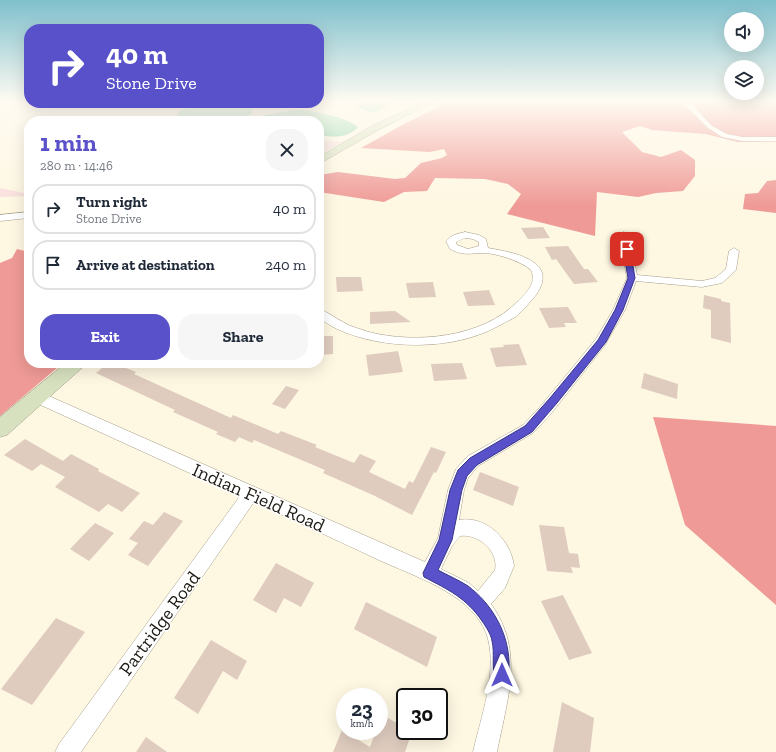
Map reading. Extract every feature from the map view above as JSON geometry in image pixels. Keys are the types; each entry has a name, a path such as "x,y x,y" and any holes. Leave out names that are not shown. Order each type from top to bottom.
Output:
{"main road":[{"path":"324,159 362,136"},
{"path":"0,429 71,368"}],"street":[{"path":"724,136 740,139 776,139"},
{"path":"0,218 24,216"},
{"path":"429,573 446,540 456,490 462,474 468,466 483,455 522,434 545,411 602,342 619,310 632,278 624,235"},
{"path":"324,316 348,330 381,338 422,340 447,339 470,335 505,319 516,311 529,298 538,281 535,269 528,264 511,257 481,250"},
{"path":"632,278 702,284 718,281 731,270 734,251"},
{"name":"Indian Field Road","path":"37,397 429,573 462,590 478,603 491,622 498,637 501,653 502,675 485,752"},
{"name":"Partridge Road","path":"67,752 251,494"},
{"path":"446,540 454,530 467,527 481,531 491,538 500,551 505,566 499,581 491,593 478,603"}],"shaded area":[{"path":"382,136 626,136 642,152 661,157 681,150 695,160 695,176 683,191 656,193 638,197 597,192 595,236 507,214 521,194 508,184 485,179 435,178 427,191 404,192 384,202 324,193 324,174 338,172 395,179 405,178 421,163 442,158 447,155 444,149 430,152 361,148"},
{"path":"714,136 776,136 776,141 738,142"},
{"path":"347,139 324,153 324,140 339,142"},
{"path":"776,180 776,213 743,209 745,194 758,193 767,181"},
{"path":"0,188 24,193 24,196 0,197"},
{"path":"17,249 24,251 24,368 57,368 0,416 0,263 12,258"},
{"path":"653,417 776,426 776,605 685,525"}],"building":[{"path":"543,227 550,238 528,239 521,228"},
{"path":"568,246 584,269 588,269 598,282 574,284 556,259 552,260 545,247"},
{"path":"336,277 361,277 363,291 337,292"},
{"path":"433,282 436,297 409,298 406,283"},
{"path":"489,290 495,305 468,306 463,292"},
{"path":"704,295 730,303 731,343 711,338 711,310 703,308"},
{"path":"568,307 577,323 564,323 566,327 549,328 539,308"},
{"path":"395,311 411,322 370,324 370,312"},
{"path":"324,336 333,336 333,354 324,355"},
{"path":"519,344 527,365 496,367 490,348"},
{"path":"398,351 403,372 369,376 366,355"},
{"path":"462,363 467,379 434,381 431,364"},
{"path":"102,368 126,368 136,372 134,374 231,418 233,415 278,434 281,431 317,445 315,447 354,463 360,454 376,461 369,472 405,489 409,481 413,483 431,447 446,452 412,515 375,496 323,473 325,470 254,440 252,443 239,437 235,442 216,434 218,432 173,412 175,410 96,373"},
{"path":"644,373 678,384 677,399 641,388"},
{"path":"286,386 299,390 285,409 272,404"},
{"path":"25,439 63,461 71,454 99,469 98,471 140,493 122,512 108,504 99,512 55,487 65,477 41,464 32,471 4,455"},
{"path":"480,472 519,487 513,506 473,490"},
{"path":"164,512 183,521 148,566 128,555 138,543 129,539 144,521 153,525"},
{"path":"95,523 114,533 89,561 70,549"},
{"path":"539,525 564,527 569,553 578,554 580,568 571,567 573,573 547,571"},
{"path":"276,563 314,583 301,607 284,598 276,613 253,600"},
{"path":"563,595 592,653 569,660 541,601"},
{"path":"366,602 437,637 427,667 354,629"},
{"path":"56,618 85,632 32,705 1,689"},
{"path":"211,640 247,661 237,680 223,671 198,714 174,698"},
{"path":"562,702 594,718 590,752 553,752"},
{"path":"388,718 396,723 396,740 409,740 405,752 333,752 338,740 358,740 370,747 373,740 388,740"},
{"path":"146,737 167,752 136,752"}],"route":[{"path":"502,675 501,653 498,637 491,622 478,603 462,590 429,573 446,540 456,490 462,474 468,466 483,455 522,434 528,429 554,401 602,342 619,310 632,278 627,249"}]}
